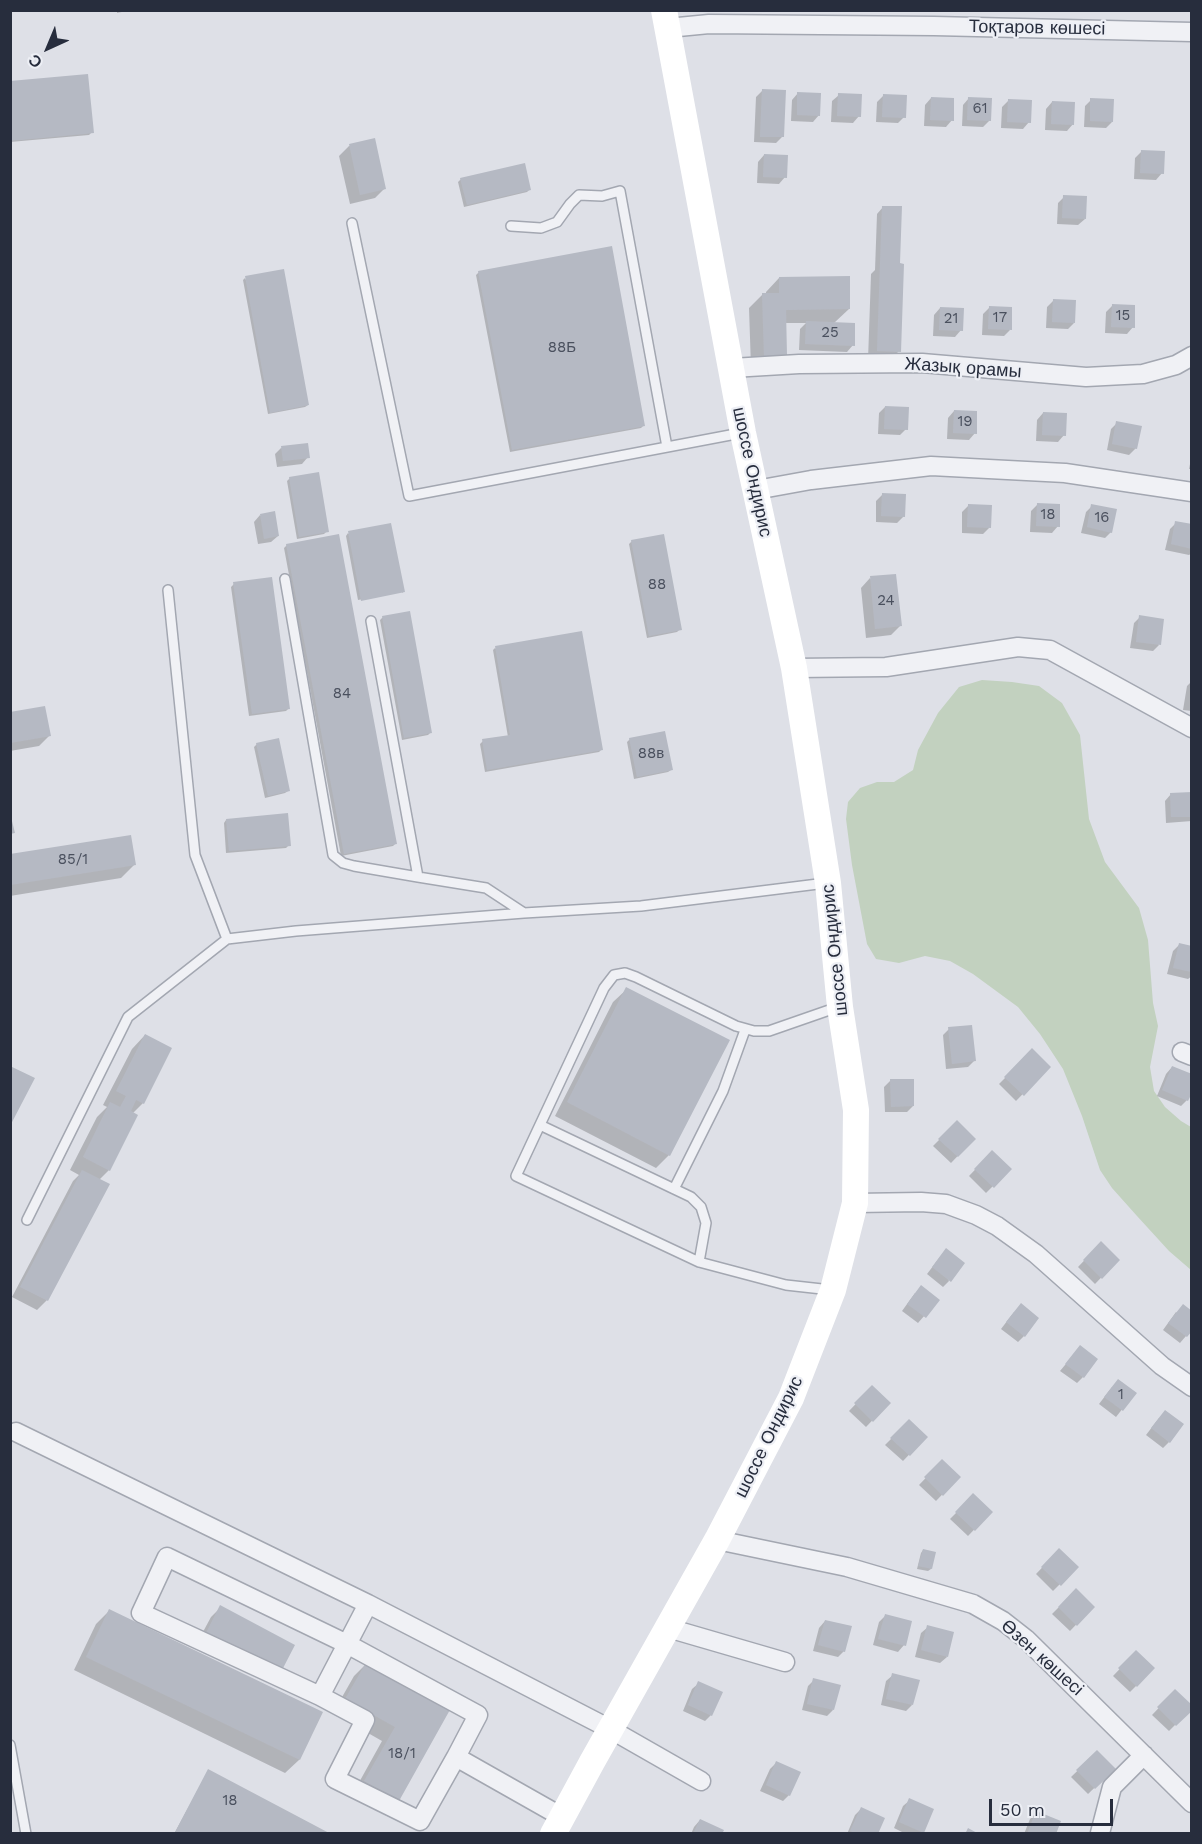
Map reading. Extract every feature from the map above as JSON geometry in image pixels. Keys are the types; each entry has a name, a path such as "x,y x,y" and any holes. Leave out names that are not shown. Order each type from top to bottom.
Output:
{"main road":[{"name":"шоссе Ондирис","path":"558,1825 717,1540 791,1398 833,1290 855,1203 856,1110 840,1007 828,883 794,668 743,433 666,19"}],"street":[{"name":"Тоқтаров көшесі","path":"666,19 709,24 1191,32"},
{"name":"Жазық орамы","path":"732,368 799,364 922,363 1086,377 1143,374 1176,365 1191,356"},
{"path":"756,490 811,480 931,466 1065,473 1191,492"},
{"path":"794,668 886,667 1018,647 1050,650 1191,728"},
{"path":"855,1203 946,1204 997,1226 1036,1254 1162,1366 1191,1387"},
{"path":"12,1435 368,1604 610,1729 701,1781"},
{"name":"Өзен көшесі","path":"717,1540 847,1567 973,1604 1003,1621 1026,1639 1191,1803"},
{"path":"167,1557 347,1644 478,1715 420,1821 335,1779 365,1720 320,1696 141,1613 167,1557"},
{"path":"320,1696 368,1604"},
{"path":"668,1628 785,1662"},
{"path":"1100,1833 1112,1786 1144,1755"},
{"path":"456,1757 558,1825"}],"lane":[{"path":"511,226 542,228 557,222 579,195 602,196 620,191 667,447"},
{"path":"352,223 409,496 743,433"},
{"path":"285,579 333,855 343,863 354,866 486,888 524,913"},
{"path":"168,590 195,855 227,939"},
{"path":"371,621 418,877"},
{"path":"27,1220 128,1017 227,939 296,931 641,906 828,883"},
{"path":"833,1290 786,1285 699,1262 516,1176 603,988 614,975 625,973 636,977 745,1030 769,1031 840,1007"},
{"path":"674,1189 723,1091 745,1030"},
{"path":"540,1125 692,1197 701,1207 706,1223 699,1262"},
{"path":"11,1751 26,1833"}],"green space":[{"path":"982,680 1039,686 1062,703 1080,735 1089,819 1105,862 1139,908 1148,940 1153,1003 1158,1026 1150,1067 1154,1091 1165,1107 1191,1127 1191,1270 1169,1251 1137,1216 1112,1188 1100,1170 1063,1069 1040,1034 1018,1007 973,974 950,961 925,956 899,963 876,959 867,944 852,865 846,819 848,802 860,788 877,782 894,782 913,770 918,750 938,713 959,687"}],"building":[{"path":"88,74 94,133 10,141 10,81"},
{"path":"762,89 786,90 784,137 760,137"},
{"path":"797,92 821,93 820,116 797,115"},
{"path":"838,93 862,94 861,117 837,116"},
{"path":"883,94 907,95 906,118 882,117"},
{"path":"931,97 954,98 954,121 930,120"},
{"path":"968,97 992,98 991,121 967,120"},
{"path":"1090,98 1114,99 1113,122 1090,121"},
{"path":"1008,99 1032,100 1031,123 1007,122"},
{"path":"1052,101 1075,102 1074,125 1051,124"},
{"path":"375,138 386,189 360,195 349,144"},
{"path":"1141,150 1165,151 1164,174 1140,173"},
{"path":"764,154 788,155 787,178 763,177"},
{"path":"525,163 531,190 467,205 460,178"},
{"path":"1063,195 1087,196 1086,219 1062,218"},
{"path":"882,206 902,206 900,263 904,264 901,352 877,351"},
{"path":"612,246 645,426 512,450 478,271"},
{"path":"284,269 309,405 270,413 245,276"},
{"path":"850,276 850,309 786,310 787,355 764,356 762,293 779,293 779,277"},
{"path":"1053,299 1076,300 1075,323 1052,322"},
{"path":"1112,304 1135,305 1135,328 1111,327"},
{"path":"989,306 1012,307 1012,330 988,329"},
{"path":"940,307 964,308 963,331 939,330"},
{"path":"806,321 855,323 855,346 805,344"},
{"path":"885,406 909,407 908,430 884,429"},
{"path":"954,410 977,411 977,434 953,433"},
{"path":"1043,412 1067,413 1066,436 1042,435"},
{"path":"1116,421 1142,426 1137,449 1112,444"},
{"path":"308,443 310,458 283,461 281,446"},
{"path":"319,472 329,532 299,537 289,477"},
{"path":"882,493 906,494 905,517 881,516"},
{"path":"1037,503 1060,504 1060,527 1036,526"},
{"path":"968,504 992,505 991,528 967,527"},
{"path":"1091,504 1117,509 1112,533 1087,527"},
{"path":"275,511 279,536 264,539 260,514"},
{"path":"1175,521 1192,524 1192,549 1171,544"},
{"path":"391,523 405,592 361,601 348,531"},
{"path":"339,534 397,844 344,854 286,544"},
{"path":"664,534 682,630 649,636 631,540"},
{"path":"896,574 902,626 875,629 870,576"},
{"path":"272,577 290,709 252,714 233,582"},
{"path":"410,611 432,733 404,738 382,616"},
{"path":"1139,615 1164,619 1161,645 1136,642"},
{"path":"582,631 603,750 487,770 482,739 510,735 495,646"},
{"path":"45,706 51,736 10,743 10,712"},
{"path":"665,731 673,770 637,777 629,738"},
{"path":"279,738 290,791 268,796 256,743"},
{"path":"1192,792 1192,817 1171,817 1170,793"},
{"path":"10,813 15,833 10,834"},
{"path":"288,813 291,846 229,851 226,819"},
{"path":"131,835 136,865 10,885 10,854"},
{"path":"1179,943 1192,946 1192,972 1173,968"},
{"path":"626,987 730,1040 670,1156 567,1102"},
{"path":"972,1025 976,1061 952,1064 948,1027"},
{"path":"145,1034 172,1048 144,1104 136,1100 131,1111 138,1115 110,1171 83,1157 110,1102 120,1107 126,1096 116,1091"},
{"path":"1032,1048 1051,1067 1024,1096 1004,1077"},
{"path":"10,1066 35,1078 10,1126"},
{"path":"1172,1066 1192,1074 1192,1093 1188,1101 1162,1090"},
{"path":"890,1079 914,1079 914,1106 891,1107"},
{"path":"957,1120 976,1139 958,1157 938,1139"},
{"path":"992,1150 1012,1169 994,1188 974,1169"},
{"path":"82,1170 110,1184 48,1301 20,1287"},
{"path":"1101,1241 1120,1260 1102,1279 1083,1260"},
{"path":"946,1248 965,1263 951,1282 932,1267"},
{"path":"921,1285 940,1300 926,1318 907,1304"},
{"path":"1021,1303 1039,1318 1025,1337 1006,1322"},
{"path":"1183,1304 1192,1311 1192,1331 1187,1337 1168,1323"},
{"path":"1080,1345 1098,1359 1084,1378 1065,1364"},
{"path":"1118,1379 1137,1393 1123,1411 1104,1397"},
{"path":"872,1385 891,1403 873,1422 854,1403"},
{"path":"1165,1410 1184,1424 1170,1443 1151,1428"},
{"path":"909,1419 928,1437 910,1456 890,1438"},
{"path":"942,1459 961,1477 943,1496 924,1477"},
{"path":"973,1493 993,1512 975,1531 955,1512"},
{"path":"1059,1548 1079,1567 1061,1586 1041,1567"},
{"path":"923,1549 936,1552 932,1569 918,1566"},
{"path":"1076,1588 1095,1607 1077,1626 1058,1607"},
{"path":"220,1605 295,1645 281,1672 206,1633"},
{"path":"109,1609 323,1712 300,1760 86,1657"},
{"path":"885,1614 912,1621 906,1646 878,1639"},
{"path":"825,1620 852,1626 845,1652 818,1645"},
{"path":"927,1625 954,1632 948,1657 921,1650"},
{"path":"1136,1650 1155,1668 1137,1687 1118,1668"},
{"path":"367,1661 451,1708 399,1801 364,1781 395,1727 345,1699"},
{"path":"892,1673 920,1680 913,1705 886,1699"},
{"path":"813,1678 841,1685 834,1710 807,1704"},
{"path":"698,1681 723,1692 712,1716 688,1705"},
{"path":"1175,1689 1192,1705 1192,1711 1176,1726 1157,1707"},
{"path":"1097,1750 1116,1769 1095,1789 1076,1770"},
{"path":"776,1761 801,1772 790,1796 766,1785"},
{"path":"208,1769 331,1834 174,1834"},
{"path":"909,1798 934,1809 924,1833 899,1822"},
{"path":"861,1807 885,1818 878,1834 857,1834 850,1831"},
{"path":"1036,1811 1061,1821 1056,1834 1027,1834"},
{"path":"700,1819 724,1830 722,1834 693,1834"},
{"path":"968,1828 979,1834 965,1834"}]}
